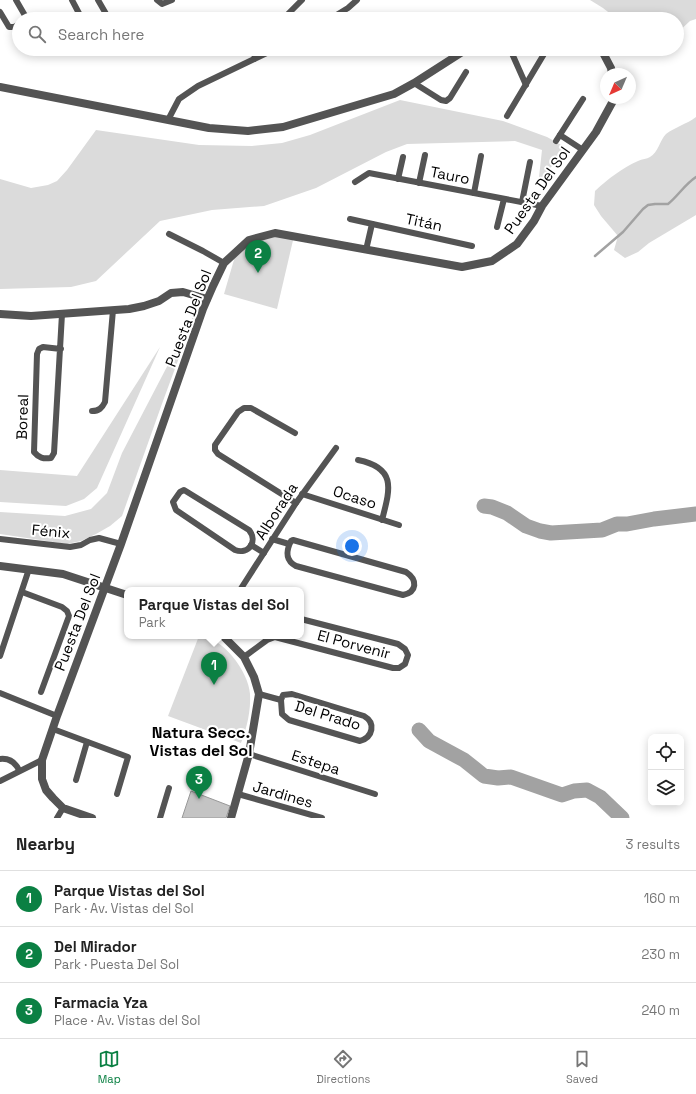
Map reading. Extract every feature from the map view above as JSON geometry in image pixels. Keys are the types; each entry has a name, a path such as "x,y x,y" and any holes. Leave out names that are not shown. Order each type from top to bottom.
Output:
{"street":[{"path":"16,0 23,12"},
{"path":"72,0 78,12"},
{"path":"98,0 105,12"},
{"path":"157,0 162,4 172,0"},
{"path":"290,12 302,0"},
{"path":"341,12 357,0"},
{"path":"0,12 9,27 12,27"},
{"path":"168,120 178,99 198,86 260,56"},
{"path":"0,87 210,128 248,131 283,127 394,94 456,56"},
{"path":"513,56 526,85"},
{"path":"507,116 543,56"},
{"path":"604,56 610,68"},
{"path":"414,83 441,100 446,101 450,98 466,72"},
{"path":"556,141 583,99"},
{"name":"Puesta Del Sol","path":"92,818 63,808 46,790 42,779 42,760 121,544 207,299 224,264 249,240 275,233 462,267 492,261 517,244 542,206 596,132 611,104"},
{"path":"560,134 583,150"},
{"path":"420,183 425,155"},
{"path":"474,193 481,156"},
{"path":"398,179 403,157"},
{"path":"522,202 530,162"},
{"name":"Tauro","path":"355,182 369,173 542,206"},
{"path":"498,227 504,199"},
{"name":"Titán","path":"350,219 472,246"},
{"path":"366,250 372,224"},
{"path":"169,234 203,251 224,264"},
{"path":"0,314 31,316 113,310 144,306 159,301 171,293 183,292 207,299"},
{"path":"92,411 97,411 102,408 105,402 113,310"},
{"name":"Boreal","path":"61,349 43,347 39,349 37,354 34,452 38,456 44,458 51,458 54,453 61,349 62,314"},
{"path":"295,434 250,408 244,408 238,412 215,445 215,450 218,454 296,503"},
{"name":"Alborada","path":"242,587 302,494 336,448"},
{"path":"358,460 372,462 383,470 387,482 388,494 382,520"},
{"name":"Alborada","path":"184,490 249,530 252,534 253,540 251,545 247,550 241,552 235,550 176,510 173,502 180,492 184,490"},
{"name":"Ocaso","path":"302,494 399,526"},
{"name":"Fénix","path":"0,539 70,547 81,545 90,540 99,538 121,544"},
{"path":"272,539 289,544"},
{"path":"298,540 406,572 412,576 414,583 413,589 409,594 402,595 296,566 288,560 286,554 289,544 291,541 298,540"},
{"path":"251,545 264,553"},
{"path":"0,567 62,574 124,594"},
{"path":"0,656 29,570"},
{"path":"22,592 62,607 67,611 69,616 41,692"},
{"name":"El Porvenir","path":"287,639 393,668 399,668 405,664 408,655 405,649 398,644 304,620"},
{"path":"226,639 244,657 254,678 259,694 249,754 231,818"},
{"name":"El Porvenir","path":"244,657 269,639"},
{"name":"Del Prado","path":"259,694 281,700"},
{"name":"Del Prado","path":"292,694 364,716 372,723 372,728 369,736 360,741 289,720 282,714 281,700 283,695 292,694"},
{"path":"1,695 57,716"},
{"path":"53,729 128,757 117,794"},
{"path":"76,780 87,742"},
{"name":"Estepa","path":"249,754 375,794"},
{"path":"0,758 6,758 16,764 19,770"},
{"path":"0,781 19,770 42,760"},
{"path":"160,818 169,788"},
{"name":"Jardines","path":"238,794 322,818"},
{"path":"57,818 63,808"}],"shaded area":[{"path":"590,0 696,0 696,19 690,21 684,27 684,12 608,12"},
{"path":"400,100 503,121 547,137 565,147 538,186 542,150 515,141 407,144 386,152 316,188 264,206 212,210 160,221 96,281 71,287 0,289 0,179 31,188 48,185 57,181 67,170 96,130 199,145 252,146 282,143 310,135"},
{"path":"696,117 696,215 649,243 638,252 625,258 614,250 618,236 594,205 595,191 621,170 640,160 649,158 657,150 666,134"},
{"path":"275,233 294,236 277,309 224,294 236,253 249,240"},
{"path":"197,309 122,516 110,526 96,534 81,541 67,544 0,534 0,512 65,516 91,509 107,493 122,453"},
{"path":"160,347 97,488 84,499 66,506 0,502 0,470 77,476"},
{"path":"198,639 210,639 217,642 233,657 245,676 248,685 250,706 247,725 241,743 168,716"}],"building":[{"path":"191,791 230,806 226,818 182,818"}],"waterway":[{"path":"595,256 623,232 648,205 668,204 688,183 696,177"},
{"path":"484,506 492,507 507,513 526,526 551,533 602,530 617,524 627,524 696,514"},
{"path":"419,730 429,741 464,760 484,776 498,778 511,777 562,795 574,791 587,790 600,797 622,818"}],"place":[{"name":"Del Mirador","path":"258,273"},
{"name":"Parque Vistas del Sol","path":"214,685"},
{"name":"Farmacia Yza","path":"199,799"}],"district":[{"name":"Natura Secc. Vistas del Sol","path":"201,741"}]}
